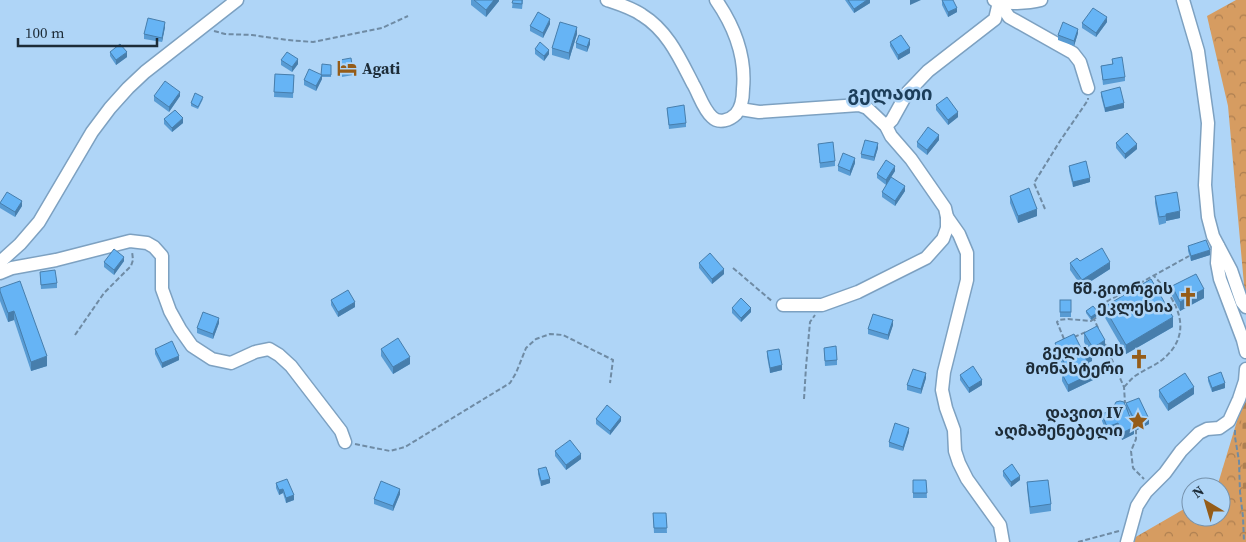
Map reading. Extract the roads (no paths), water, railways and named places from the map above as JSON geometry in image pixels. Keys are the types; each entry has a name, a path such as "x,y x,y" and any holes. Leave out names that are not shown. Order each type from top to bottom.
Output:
{"street":[{"path":"218,14 221,0"},
{"path":"0,262 20,244 39,222 92,132 128,88 145,72 237,0"},
{"path":"607,0 642,14 656,25 668,38 707,110 713,118 720,121 734,116 740,109 743,98 744,78 743,61 737,40 726,15 716,0"},
{"path":"996,1 1031,2 1041,0"},
{"path":"1183,0 1198,51 1208,123 1205,185 1208,217 1218,246 1231,270 1242,302 1246,307"},
{"path":"886,126 892,120 907,94 928,70 995,19 996,1"},
{"path":"996,1 1010,17 1072,53 1080,62 1088,88"},
{"path":"740,109 758,112 859,105 867,108 886,126 891,136 911,159 945,208 947,217 943,239 926,258 858,292 822,305 783,304"},
{"path":"947,217 959,234 967,253 967,280 944,372 942,390 954,430 955,451 959,463 968,480 1000,525 1003,542"},
{"path":"0,274 12,268 56,260 130,241 147,243 154,247 162,256 162,289 170,311 192,346 212,359 231,363 255,352 270,349 279,354 291,366 341,431 345,442"},
{"path":"1218,246 1217,263 1220,279 1246,352"},
{"path":"1127,542 1137,506 1181,451 1199,433 1207,429 1219,428 1229,422 1240,399 1246,369"}],"place":[{"name":"Agati","path":"347,68"},
{"name":"წმ.გიორგის ეკლესია","path":"1188,297"},
{"name":"გელათის მონასტერი","path":"1139,359"},
{"name":"დავით IV აღმაშენებელი","path":"1138,421"}],"district":[{"name":"გელათი","path":"890,93"}]}
